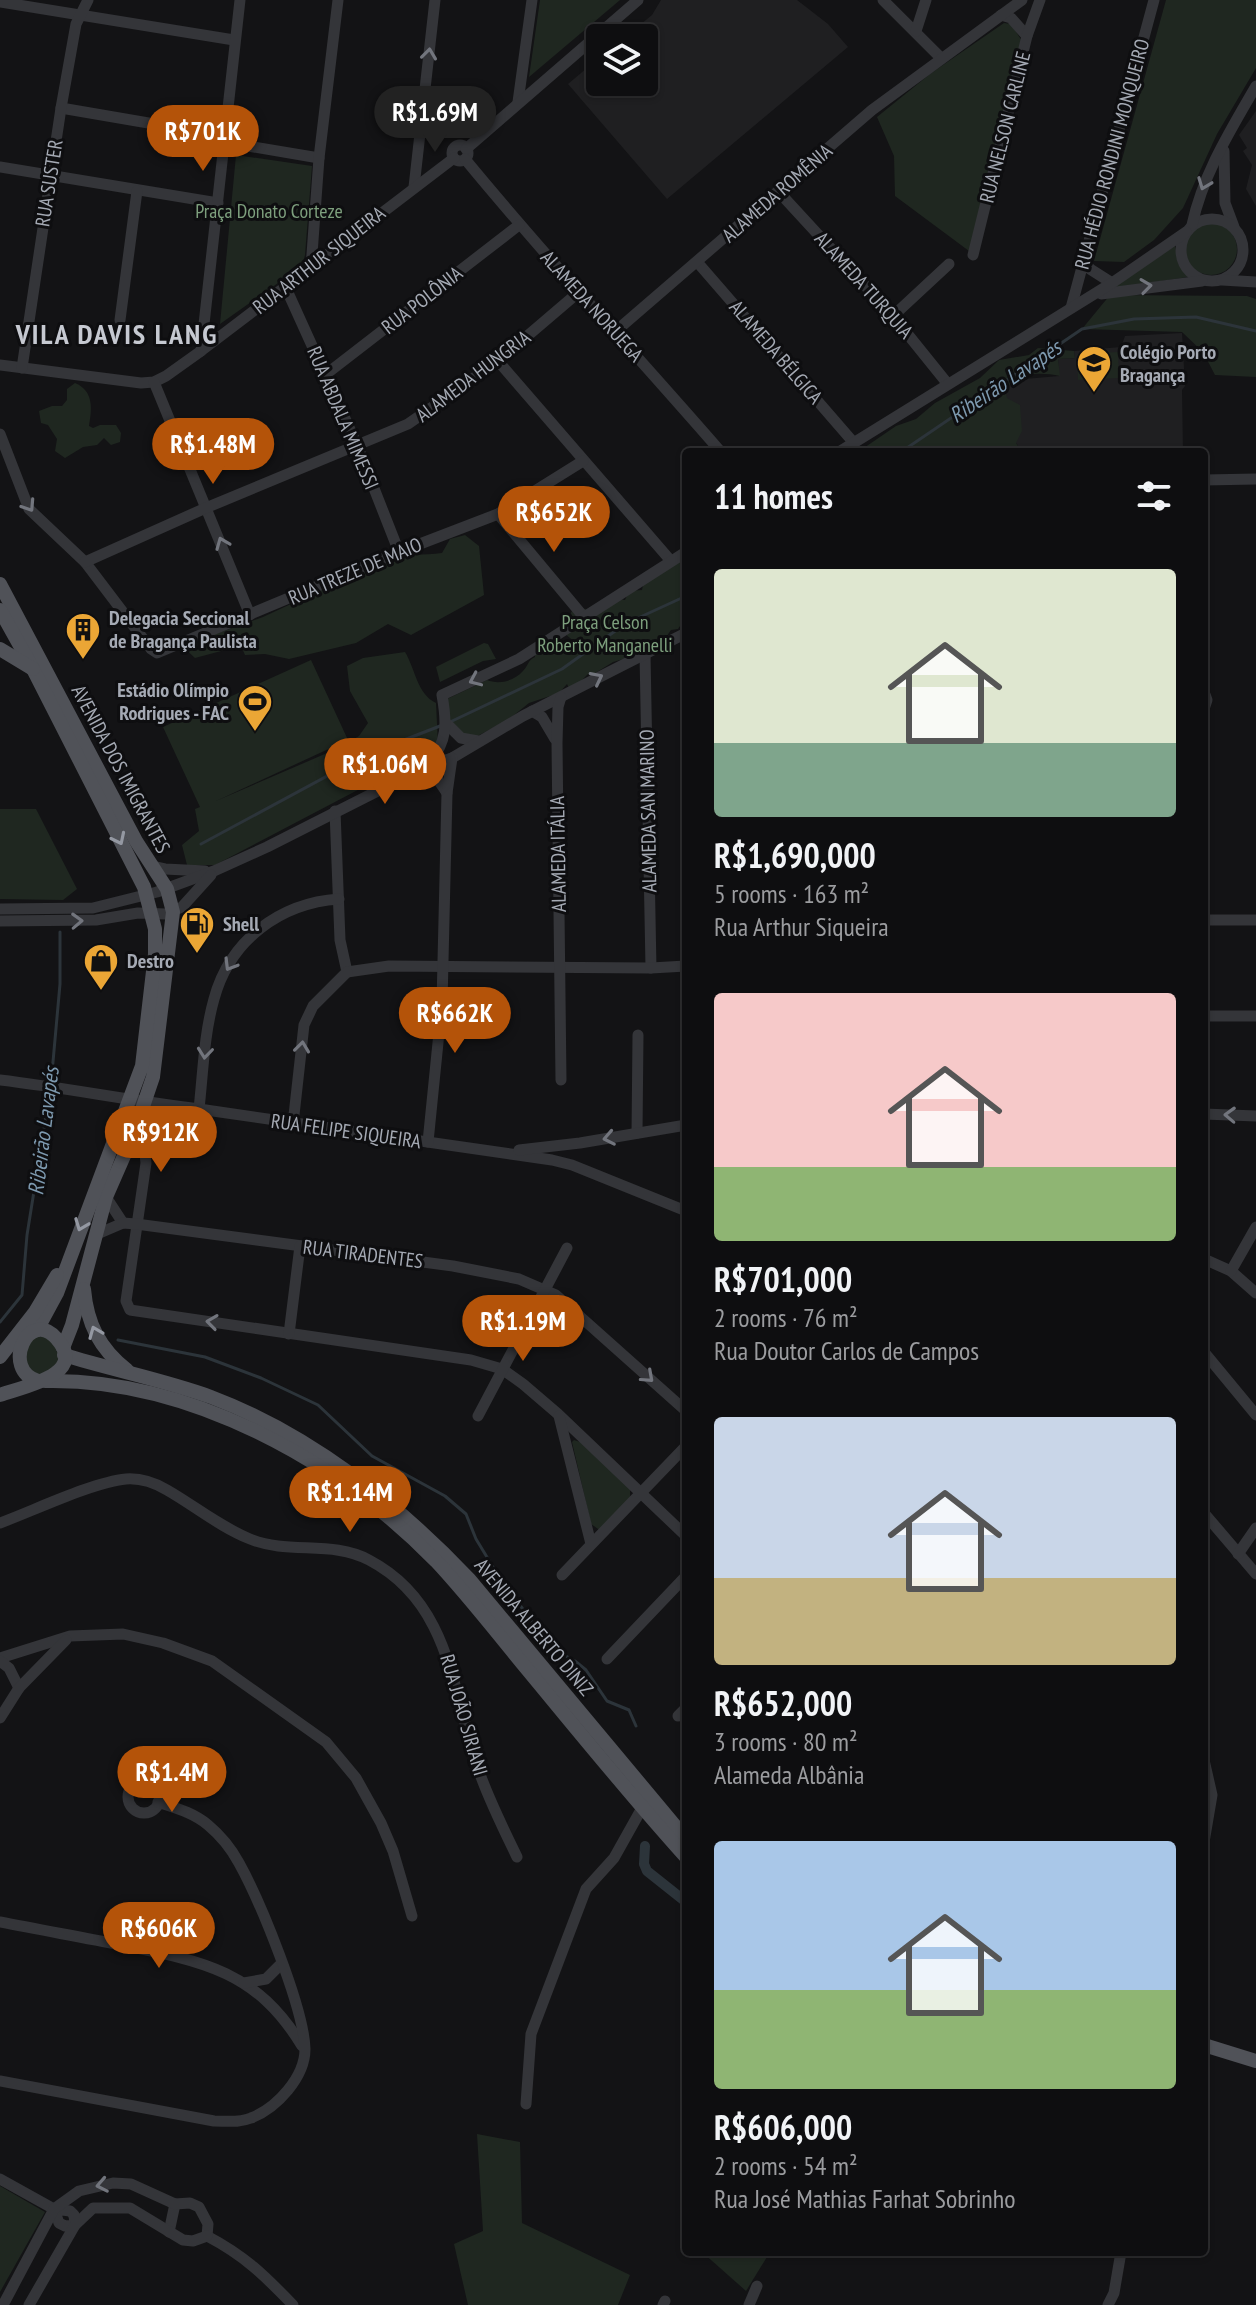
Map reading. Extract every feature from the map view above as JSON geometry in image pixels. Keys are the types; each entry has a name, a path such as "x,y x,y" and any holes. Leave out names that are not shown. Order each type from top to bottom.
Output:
{"main road":[{"name":"AVENIDA DOS IMIGRANTES","path":"0,584 4,617 147,895 153,915 155,954 145,1053 69,1258"},
{"name":"AVENIDA DOS IMIGRANTES","path":"4,617 150,866 167,889 173,912 153,1077 134,1133 106,1197 59,1371 42,1381"},
{"path":"0,649 33,669"},
{"path":"5,1356 22,1337 37,1330 57,1293 69,1258"},
{"path":"5,1356 69,1258"},
{"path":"84,1275 92,1329 101,1346 133,1376"},
{"path":"37,1330 53,1334 64,1352"},
{"name":"AVENIDA ALBERTO DINIZ","path":"64,1352 133,1376 213,1398 348,1472 395,1508 469,1579 682,1834"},
{"path":"5,1356 30,1380 42,1381"},
{"name":"AVENIDA ALBERTO DINIZ","path":"42,1381 86,1380 163,1394 197,1405 274,1442 360,1496 398,1527 459,1587 682,1853"},
{"path":"0,1395 42,1381"},
{"path":"1208,2036 1256,2051"},
{"path":"1208,2046 1256,2061"}],"street":[{"name":"RUA SUSTER","path":"22,368 76,24 88,0"},
{"path":"201,351 240,0"},
{"path":"311,268 319,158 338,0"},
{"path":"414,187 435,0"},
{"path":"518,103 532,0"},
{"name":"RUA ARTHUR SIQUEIRA","path":"154,382 201,351 414,187 462,155 638,0"},
{"path":"883,0 940,57"},
{"path":"916,31 926,0"},
{"name":"ALAMEDA ROMÊNIA","path":"616,331 872,110 940,57 1022,0"},
{"name":"RUA NELSON CARLINE","path":"973,255 1027,36 1040,0"},
{"name":"RUA HÉDIO RONDINI MONQUEIRO","path":"1071,308 1154,0"},
{"path":"0,2 234,40"},
{"path":"1001,15 1011,18 1027,36"},
{"path":"1204,280 1187,270 1182,261 1182,241 1211,165 1256,86"},
{"path":"61,108 319,158"},
{"path":"1224,146 1222,171 1225,203 1242,243 1256,258"},
{"name":"ALAMEDA NORUEGA","path":"462,155 519,225 718,448"},
{"path":"0,167 218,203"},
{"path":"120,320 137,191"},
{"name":"ALAMEDA TURQUIA","path":"778,191 893,316 947,383"},
{"path":"846,448 1112,283 1203,220 1226,222 1235,230"},
{"name":"RUA POLÔNIA","path":"325,375 519,225"},
{"path":"1222,280 1237,269 1243,252 1242,243"},
{"path":"1083,259 1090,269 1112,283"},
{"name":"ALAMEDA BÉLGICA","path":"698,263 854,443"},
{"path":"893,316 949,264"},
{"path":"1088,297 1119,290 1204,280 1256,282"},
{"name":"RUA ABDALA MIMESSI","path":"285,286 357,445 399,552"},
{"name":"ALAMEDA HUNGRIA","path":"85,562 408,424 498,361 580,291"},
{"path":"498,361 671,561"},
{"path":"0,365 141,383 154,382 250,615"},
{"name":"RUA TREZE DE MAIO","path":"0,434 29,509 85,562 157,653 498,514 583,461"},
{"path":"1208,480 1256,479"},
{"path":"498,514 583,616"},
{"path":"422,768 438,753 447,724 442,695 519,659 682,554"},
{"path":"0,909 93,908 167,889 214,871 422,768 452,758 532,711 682,635"},
{"name":"ALAMEDA SAN MARINO","path":"645,654 651,968"},
{"name":"ALAMEDA ITÁLIA","path":"561,697 557,743 561,1080"},
{"path":"532,711 546,722 557,743"},
{"path":"447,724 461,738 478,741"},
{"path":"428,1142 442,1003 447,793 452,758"},
{"path":"422,768 434,774 447,793"},
{"path":"335,811 340,940 347,972"},
{"path":"150,866 214,871"},
{"path":"0,921 96,920 138,913 153,915 173,912 182,907 214,871"},
{"path":"199,1109 214,997 241,947 255,931 280,915 314,901 339,899"},
{"path":"1208,920 1256,920"},
{"path":"293,1124 304,1025 313,1006 347,972 389,966 443,965 682,966"},
{"path":"1208,1016 1256,1016"},
{"path":"637,1133 638,1035"},
{"name":"RUA FELIPE SIQUEIRA","path":"0,1080 59,1087 145,1104 502,1152"},
{"path":"1208,1114 1256,1116"},
{"path":"502,1152 682,1126"},
{"path":"134,1133 145,1154 146,1163 126,1301 128,1308 471,1360 502,1369 558,1414 682,1532"},
{"path":"572,1165 580,1143"},
{"path":"502,1152 572,1165 682,1209"},
{"path":"95,1235 123,1223 106,1197"},
{"name":"RUA TIRADENTES","path":"123,1223 453,1266 519,1279 546,1289 567,1304 682,1407"},
{"path":"1231,1271 1256,1227"},
{"path":"289,1334 300,1246"},
{"path":"478,1416 567,1248"},
{"path":"1208,1261 1231,1271 1256,1293"},
{"path":"1208,1357 1256,1415"},
{"path":"558,1414 591,1544"},
{"path":"562,1575 682,1450"},
{"name":"RUA JOÃO SIRIANI","path":"0,1523 103,1484 126,1479 144,1480 250,1539 274,1546 349,1551 388,1572 423,1607 447,1652 481,1776 517,1857"},
{"path":"1208,1518 1256,1574"},
{"path":"1238,1554 1256,1528"},
{"path":"607,1659 682,1580"},
{"path":"19,1688 9,1668 0,1660 70,1636 123,1634 163,1643 212,1661 326,1742 356,1778 393,1851 412,1916"},
{"path":"0,1718 19,1688 70,1636"},
{"path":"1208,1778 1212,1795 1208,1818"},
{"path":"0,2081 214,2121 235,2122 252,2117 273,2103 301,2070 305,2050 302,2026 281,1964 239,1862 208,1824 182,1809 158,1802"},
{"path":"526,2104 531,2034 586,1889 614,1858 642,1808"},
{"path":"0,1922 179,1956 217,1968 264,1997 305,2050"},
{"path":"244,1983 266,1979 281,1964"},
{"path":"0,2179 54,2209 70,2211 74,2215 75,2225"},
{"path":"3,2305 54,2209 79,2191 113,2183 131,2184 179,2204 190,2203 205,2214 207,2236"},
{"path":"152,2220 161,2198"},
{"path":"172,2234 179,2204"},
{"path":"29,2305 75,2225 93,2208 110,2206 130,2208 172,2234 193,2241 207,2236 237,2251 293,2305"},
{"path":"1108,2305 1114,2293 1120,2256"},
{"path":"749,2305 757,2286"}],"shaded area":[{"path":"661,0 797,0 828,24 848,47 667,199 568,84 586,69 586,96 658,96 658,24 641,24 652,15"},
{"path":"1256,111 1256,206 1246,189 1252,165 1243,151 1247,148 1239,135"},
{"name":"Colégio Porto Bragança","path":"1182,333 1185,386 1182,390 1183,448 1019,448 1004,390 1012,380 1059,376 1058,359 1075,358 1074,351 1121,347 1125,336"}],"green space":[{"path":"540,0 620,0 592,24 586,24 586,29 529,77"},
{"path":"1166,0 1256,0 1256,68 1217,134 1183,208 1154,240 1124,262 1094,261"},
{"path":"1004,23 1011,24 1022,41 969,251 895,196 894,156 877,117 930,74"},
{"name":"Praça Donato Corteze","path":"236,155 312,166 305,255 302,266 220,324"},
{"path":"1211,223 1229,231 1237,249 1229,267 1211,275 1193,267 1185,249 1193,231"},
{"path":"1175,246 1179,265 1188,277 1109,289"},
{"path":"1110,295 1247,296 1256,299 1256,377 1215,375 1203,352 1182,332 1082,329"},
{"path":"1038,348 1074,351 1075,358 1058,359 1060,376 1029,375 1016,380 1005,390 1007,398 1020,405 1022,431 1016,443 1019,448 864,448 980,378 999,360 1029,355"},
{"path":"1118,352 1119,378 1078,380 1077,354"},
{"path":"75,383 89,396 89,426 116,425 121,433 120,442 111,445 104,438 97,445 83,447 65,458 55,451 57,439 48,425 41,423 39,411 62,406 67,400 67,389"},
{"path":"465,535 479,546 484,595 411,635 388,624 356,643 289,659 265,654 245,655 241,646 230,645 225,650 195,658 182,646 263,617 390,558 442,553 450,539"},
{"name":"Praça Celson Roberto Manganelli","path":"682,559 682,623 678,629 671,630 664,640 637,645 627,658 613,662 592,675 588,674 575,687 569,688 567,684 559,693 529,703 508,720 464,743 451,736 447,699 487,680 511,680 535,657 535,651 552,643 570,646 575,642 565,634 560,622 563,615 568,618 572,611 587,609 607,597 625,600 629,591 642,590 644,581"},
{"path":"484,643 488,644 496,659 483,661 440,682 436,667"},
{"path":"405,652 420,687 436,703 438,745 432,751 215,865 187,865 182,845 199,831 195,809 200,807 163,727 311,660 348,740 216,801 341,747 359,736 368,723 350,691 347,666 363,658"},
{"path":"0,809 36,809 77,889 63,900 0,899"},
{"path":"33,1336 46,1337 58,1350 58,1363 50,1373 32,1375 18,1355"},
{"path":"574,1440 630,1488 630,1499 601,1531 591,1524"},
{"path":"477,2134 520,2142 522,2223 630,2275 618,2305 468,2305 454,2244 483,2231"},
{"path":"0,2186 45,2212 0,2292"},
{"path":"707,2256 766,2256 746,2291"}],"waterway":[{"name":"Ribeirão Lavapés","path":"907,448 1082,329 1134,319 1196,317 1256,331"},
{"name":"Ribeirão Lavapés","path":"450,722 562,669 625,624 682,598"},
{"name":"Ribeirão Lavapés","path":"201,844 368,754 440,726"},
{"name":"Ribeirão Lavapés","path":"51,1084 60,984 60,932"},
{"name":"Ribeirão Lavapés","path":"0,1322 22,1295 27,1235 50,1091"},
{"path":"118,1340 205,1357 261,1378 318,1405 372,1456 445,1496 466,1514 476,1539 496,1572 551,1648 586,1670 607,1701 629,1710 636,1726"},
{"path":"645,1846 644,1864 647,1871 682,1899"}],"place":[{"name":"Colégio Porto Bragança","path":"1094,394"},
{"name":"Delegacia Seccional de Bragança Paulista","path":"83,661"},
{"name":"Estádio Olímpio Rodrigues - FAC","path":"255,733"},
{"name":"Shell","path":"197,955"},
{"name":"Destro","path":"101,992"}],"district":[{"name":"VILA DAVIS LANG","path":"117,333"}]}
